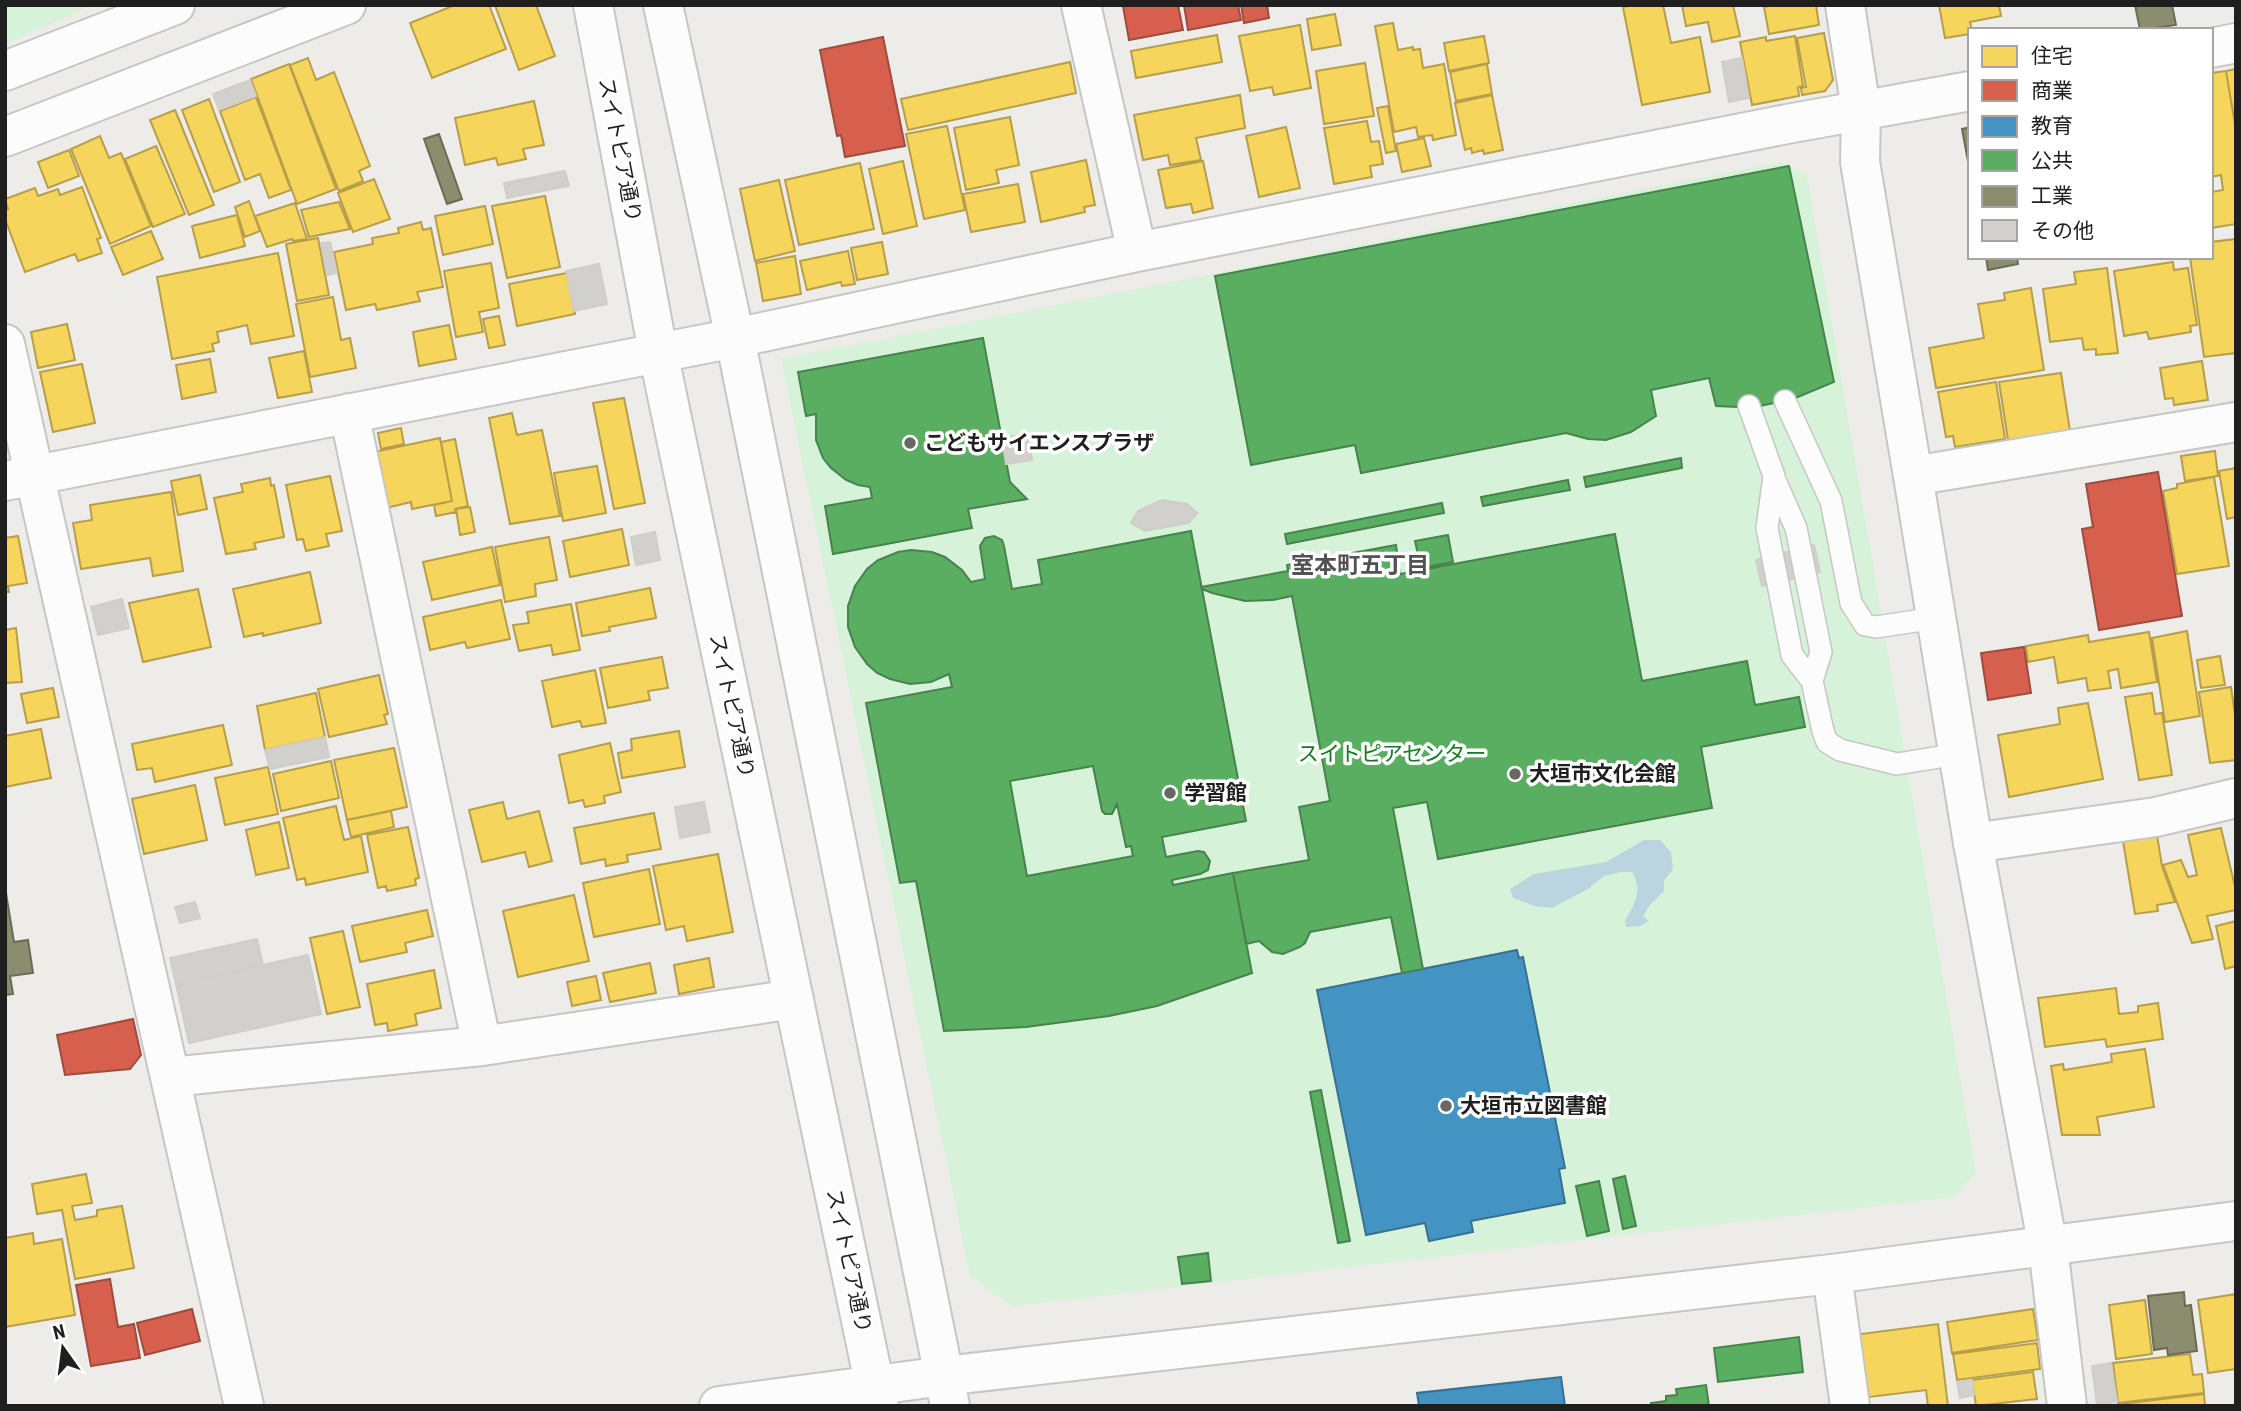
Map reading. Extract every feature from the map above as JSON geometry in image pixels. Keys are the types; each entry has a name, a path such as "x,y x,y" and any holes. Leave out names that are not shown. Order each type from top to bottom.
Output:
{"street":[{"path":"5,71 175,5"},
{"path":"5,137 346,5"},
{"name":"スイトピア通り","path":"593,5 658,352 877,1396"},
{"path":"663,5 735,338 947,1391"},
{"path":"1081,5 1137,252"},
{"path":"1845,5 1861,110 1860,162 1973,843 2048,1247 2067,1406"},
{"path":"2213,48 2236,43"},
{"path":"20,478 735,338 1137,252 1968,91"},
{"path":"5,344 20,478 170,1077 244,1406"},
{"path":"349,413 482,1046"},
{"path":"1913,476 2236,422"},
{"path":"1973,843 2156,817 2236,799"},
{"path":"170,1077 482,1046 794,999"},
{"path":"719,1406 947,1391 2236,1222"},
{"path":"1832,1273 1850,1406"}],"lane":[{"path":"1785,401 1831,501 1851,604 1865,625 1876,627 1936,618"},
{"path":"1749,406 1796,528 1821,652 1812,681"},
{"path":"1774,476 1767,528 1792,655 1812,681 1827,742 1840,750 1897,764 1958,754"}],"green space":[{"path":"5,5 93,5 5,44"},
{"name":"スイトピアセンター","path":"1781,162 1807,176 1976,1173 1953,1197 1012,1306 970,1276 781,359"}],"water":[{"path":"1644,840 1660,840 1671,852 1673,869 1664,881 1664,891 1643,916 1649,921 1640,926 1626,927 1625,921 1635,903 1637,891 1632,872 1604,876 1588,889 1552,908 1535,906 1513,898 1510,889 1534,874 1606,862"}],"building: 住宅":[{"path":"455,5 489,5 506,49 432,78 410,23"},
{"path":"495,5 536,5 555,56 519,70"},
{"path":"1663,5 1671,43 1700,37 1710,92 1642,105 1623,7"},
{"path":"1682,5 1733,5 1740,36 1712,42 1708,22 1686,26"},
{"path":"1816,5 1819,25 1769,34 1764,7"},
{"path":"1939,5 1999,5 2001,16 1970,22 1972,28 1968,28 1968,34 1945,38"},
{"path":"1335,14 1341,45 1312,50 1307,19"},
{"path":"1393,23 1398,50 1413,47 1413,50 1420,49 1423,68 1444,64 1456,135 1433,140 1432,135 1418,137 1416,127 1394,132 1375,26"},
{"path":"1300,25 1311,88 1274,95 1272,87 1250,91 1239,36"},
{"path":"1824,33 1833,80 1825,91 1802,95 1801,88 1806,87 1797,38"},
{"path":"1217,35 1222,62 1136,78 1131,51"},
{"path":"1484,36 1489,63 1449,71 1444,43"},
{"path":"1795,36 1803,86 1798,87 1799,96 1752,105 1740,42 1766,37 1766,41"},
{"path":"308,58 316,80 334,72 370,166 359,171 363,181 339,191 290,65"},
{"path":"1070,62 1076,93 908,130 901,99"},
{"path":"1365,63 1374,116 1324,124 1316,71"},
{"path":"289,64 336,189 297,204 251,79"},
{"path":"1487,64 1492,94 1456,101 1450,72"},
{"path":"2236,69 2236,130 2226,71"},
{"path":"2226,71 2236,130 2236,224 2213,228 2213,192 2223,190 2221,175 2213,177 2213,73"},
{"path":"1240,95 1245,128 1196,138 1201,160 1170,165 1168,155 1143,160 1134,115"},
{"path":"1492,95 1503,150 1484,154 1483,150 1472,153 1471,148 1465,150 1455,103"},
{"path":"256,97 291,190 269,198 260,174 245,180 220,111"},
{"path":"209,99 240,182 214,192 182,110"},
{"path":"534,101 544,145 523,149 526,159 498,165 496,158 465,165 455,118"},
{"path":"1388,106 1396,151 1386,153 1377,108"},
{"path":"175,110 214,205 189,215 150,120"},
{"path":"1010,117 1019,165 996,170 999,183 966,190 954,128"},
{"path":"1367,121 1371,142 1379,141 1383,164 1370,166 1372,177 1334,184 1324,128"},
{"path":"947,126 965,210 924,219 906,134"},
{"path":"1286,127 1300,188 1259,197 1246,136"},
{"path":"100,136 109,158 121,153 151,226 110,244 71,149"},
{"path":"1424,138 1431,166 1402,172 1396,144"},
{"path":"156,146 185,214 153,227 125,159"},
{"path":"69,150 79,176 48,188 38,162"},
{"path":"1086,160 1095,205 1084,207 1085,212 1041,222 1031,172"},
{"path":"903,161 917,226 883,234 869,169"},
{"path":"1203,161 1213,208 1193,213 1191,204 1166,208 1158,170"},
{"path":"860,163 874,229 799,245 785,180"},
{"path":"374,179 390,219 353,232 338,193"},
{"path":"779,180 795,251 755,261 740,189"},
{"path":"1018,184 1025,222 971,232 963,194"},
{"path":"82,187 101,238 97,239 102,253 78,261 75,254 25,272 5,219 5,210 8,209 5,199 35,188 38,196 58,189 60,195"},
{"path":"545,196 560,267 507,278 492,206"},
{"path":"249,201 260,231 245,237 235,207"},
{"path":"339,202 350,229 309,237 301,210"},
{"path":"295,203 307,239 292,239 267,247 255,216"},
{"path":"485,206 493,244 443,255 435,216"},
{"path":"237,215 245,246 200,258 192,226"},
{"path":"421,222 423,230 431,228 443,287 417,292 420,301 377,310 375,304 346,310 334,252 373,244 372,238 399,233 398,228"},
{"path":"151,231 163,259 123,275 111,247"},
{"path":"318,238 329,295 297,301 286,244"},
{"path":"2236,239 2236,353 2204,357 2190,259 2213,259 2213,242"},
{"path":"882,242 888,274 857,280 851,248"},
{"path":"848,251 855,284 842,286 841,282 807,290 800,261"},
{"path":"278,253 294,336 251,344 247,325 217,332 219,342 212,344 214,351 172,359 157,277"},
{"path":"795,256 801,294 763,301 756,263"},
{"path":"2173,262 2174,270 2188,268 2197,325 2190,326 2191,332 2149,339 2147,332 2124,336 2114,271"},
{"path":"491,263 499,308 479,312 483,332 456,337 444,271"},
{"path":"2107,268 2118,353 2096,355 2096,349 2084,350 2082,338 2050,342 2043,289 2076,284 2074,272"},
{"path":"567,273 575,314 517,326 509,284"},
{"path":"2031,288 2044,370 1936,388 1929,348 1984,338 1978,304 2005,300 2004,293"},
{"path":"333,297 341,340 350,338 356,368 310,377 296,304"},
{"path":"499,316 505,345 489,348 483,319"},
{"path":"67,324 75,360 38,368 31,332"},
{"path":"449,325 456,359 419,366 413,332"},
{"path":"304,351 312,392 278,398 269,358"},
{"path":"210,359 216,392 182,399 176,365"},
{"path":"2202,361 2208,400 2174,405 2173,398 2165,399 2160,368"},
{"path":"82,364 95,423 53,432 40,372"},
{"path":"2061,373 2070,431 2008,440 1999,382"},
{"path":"1996,382 2005,439 1955,447 1953,436 1946,437 1938,392"},
{"path":"624,398 645,503 614,509 593,403"},
{"path":"512,413 517,435 542,430 560,516 510,524 489,418"},
{"path":"401,428 404,444 381,449 378,433"},
{"path":"440,438 452,501 412,509 411,502 386,508 374,452"},
{"path":"455,439 468,506 455,509 456,512 436,516 434,505 452,501 441,442"},
{"path":"2215,451 2218,476 2185,481 2181,456"},
{"path":"597,466 606,513 563,521 554,473"},
{"path":"2236,468 2236,517 2227,519 2219,471"},
{"path":"200,475 207,509 178,515 171,481"},
{"path":"330,476 342,531 326,534 329,546 306,551 303,539 297,540 286,485"},
{"path":"2214,477 2229,566 2177,574 2163,491 2177,488 2177,484"},
{"path":"270,478 271,486 274,485 284,537 254,543 256,549 226,554 214,498 243,492 241,484"},
{"path":"171,492 183,571 153,576 150,558 81,569 73,523 92,520 90,505"},
{"path":"470,507 475,532 460,535 456,509"},
{"path":"622,529 629,565 570,577 563,541"},
{"path":"18,536 27,583 8,586 9,592 5,592 5,538"},
{"path":"549,537 557,580 535,584 536,596 505,602 495,547"},
{"path":"492,547 500,585 432,600 423,562"},
{"path":"310,572 321,623 263,636 263,633 244,637 233,589"},
{"path":"650,588 656,618 609,627 610,631 582,636 576,603"},
{"path":"198,589 211,647 143,662 129,603"},
{"path":"501,600 510,639 467,648 465,642 430,650 423,617"},
{"path":"571,604 580,650 553,655 551,645 519,651 513,625 529,623 527,612"},
{"path":"16,628 22,682 5,683 5,630"},
{"path":"2187,631 2200,716 2165,722 2152,638"},
{"path":"2149,632 2157,682 2121,688 2118,669 2108,671 2111,688 2088,691 2086,678 2058,683 2054,657 2028,662 2026,646 2088,635 2089,642"},
{"path":"2220,656 2225,685 2201,688 2197,660"},
{"path":"662,657 668,688 648,691 650,700 608,708 600,668"},
{"path":"595,670 606,723 582,727 580,721 552,727 542,681"},
{"path":"379,675 388,714 384,715 387,724 329,737 318,689"},
{"path":"2231,687 2236,722 2236,760 2210,763 2199,692"},
{"path":"53,688 59,717 27,723 21,694"},
{"path":"316,693 325,737 265,750 257,706"},
{"path":"2152,693 2155,714 2162,713 2172,775 2139,780 2125,697"},
{"path":"2088,703 2103,779 2009,797 1998,735 2060,724 2058,708"},
{"path":"223,725 232,765 155,782 152,768 137,770 132,744"},
{"path":"41,729 51,778 5,787 5,736"},
{"path":"679,731 685,767 622,778 618,753 632,750 631,739"},
{"path":"610,743 621,792 604,796 605,803 585,807 583,800 569,803 559,755"},
{"path":"394,748 407,807 347,820 334,760"},
{"path":"331,761 339,798 281,811 273,774"},
{"path":"268,767 278,814 225,825 215,778"},
{"path":"195,785 207,840 144,854 132,799"},
{"path":"503,802 507,819 539,811 552,861 529,867 525,852 482,862 469,810"},
{"path":"336,806 344,840 361,836 368,872 306,885 305,878 297,880 283,818"},
{"path":"391,811 394,827 351,837 347,820"},
{"path":"654,813 661,849 627,855 628,862 606,866 605,859 581,864 574,828"},
{"path":"279,822 289,868 256,875 246,830"},
{"path":"408,827 419,878 415,879 416,885 387,891 386,886 378,888 367,835"},
{"path":"2221,828 2236,891 2236,910 2207,916 2213,939 2192,943 2163,865 2181,860 2188,877 2197,875 2188,835"},
{"path":"2156,829 2162,866 2175,902 2157,905 2158,911 2135,914 2122,835"},
{"path":"718,854 733,932 687,941 684,926 666,930 653,866"},
{"path":"649,869 660,924 594,937 583,883"},
{"path":"574,895 589,961 518,977 503,911"},
{"path":"427,910 433,936 405,943 407,952 360,962 352,926"},
{"path":"2236,921 2236,966 2225,969 2216,926"},
{"path":"343,931 360,1007 327,1014 310,938"},
{"path":"709,958 714,987 679,994 674,965"},
{"path":"650,963 656,993 610,1002 603,973"},
{"path":"434,970 441,1008 415,1014 417,1025 388,1031 387,1023 375,1025 367,984"},
{"path":"596,976 601,1000 572,1006 567,982"},
{"path":"2116,988 2119,1014 2138,1012 2138,1006 2158,1003 2163,1039 2107,1047 2105,1039 2045,1047 2038,998"},
{"path":"2145,1049 2154,1107 2097,1117 2100,1135 2062,1135 2051,1066 2063,1064 2064,1070 2112,1062 2111,1054"},
{"path":"86,1174 92,1203 72,1206 75,1220 97,1216 97,1210 122,1206 134,1268 75,1279 62,1210 37,1214 32,1184"},
{"path":"33,1233 34,1244 62,1239 75,1315 5,1327 5,1238"},
{"path":"2236,1294 2236,1369 2208,1373 2198,1300"},
{"path":"2145,1300 2152,1354 2116,1359 2109,1305"},
{"path":"2033,1309 2038,1340 1952,1353 1947,1322"},
{"path":"1938,1324 1948,1406 1928,1406 1926,1390 1861,1398 1853,1335"},
{"path":"2037,1343 2040,1369 1957,1380 1953,1354"},
{"path":"2190,1354 2193,1375 2202,1374 2204,1393 2118,1403 2113,1363"},
{"path":"2033,1372 2037,1399 1976,1406 1972,1380"},
{"path":"2204,1394 2205,1406 2105,1406"}],"building: 商業":[{"path":"1178,5 1183,30 1129,40 1123,6"},
{"path":"1184,5 1238,5 1241,20 1188,30"},
{"path":"1241,5 1267,5 1269,18 1244,23"},
{"path":"883,37 905,146 845,157 841,135 837,136 820,50"},
{"path":"2158,472 2182,616 2099,630 2082,529 2093,527 2086,484"},
{"path":"2024,647 2031,693 1988,700 1981,653"},
{"path":"133,1019 141,1055 130,1069 65,1075 57,1035"},
{"path":"110,1279 118,1327 134,1324 140,1358 91,1366 76,1285"},
{"path":"192,1309 200,1341 145,1355 137,1323"}],"building: 教育":[{"name":"大垣市立図書館","path":"1517,950 1519,958 1523,957 1565,1168 1559,1169 1565,1203 1471,1221 1473,1232 1429,1241 1425,1223 1366,1235 1317,990"},
{"path":"1561,1377 1565,1406 1419,1406 1417,1393"}],"building: 公共":[{"path":"1789,166 1834,382 1793,399 1760,406 1738,407 1716,406 1709,378 1651,390 1656,416 1631,432 1606,440 1588,439 1566,433 1361,473 1355,445 1251,465 1215,276"},
{"name":"こどもサイエンスプラザ","path":"983,338 1010,482 1027,499 968,509 972,528 833,554 825,506 872,498 870,487 846,480 823,458 816,440 816,414 806,416 798,372"},
{"path":"1681,458 1682,468 1586,487 1584,477"},
{"path":"1568,480 1570,490 1483,506 1481,497"},
{"path":"1442,503 1444,513 1287,544 1285,534"},
{"name":"学習館","path":"1191,531 1246,821 1162,837 1166,857 1198,851 1204,852 1210,861 1208,870 1172,880 1173,885 1233,873 1252,973 1157,1006 1109,1016 1026,1027 944,1031 916,881 900,883 866,703 952,687 949,674 931,682 910,684 877,673 855,647 848,627 848,606 855,586 867,569 878,560 898,552 932,552 945,557 962,570 971,582 985,579 980,546 985,538 994,536 1002,540 1012,589 1042,584 1038,560","holes":["1093,766 1102,811 1112,814 1117,804 1126,847 1131,846 1133,856 1027,876 1010,781"]},
{"name":"大垣市文化会館","path":"1615,534 1642,681 1747,661 1755,705 1799,697 1805,727 1701,747 1712,808 1438,859 1427,802 1393,808 1423,969 1402,973 1391,917 1310,932 1305,943 1283,954 1272,952 1259,941 1246,944 1233,873 1309,860 1299,807 1330,801 1292,596 1245,601 1212,593 1201,587 1288,571 1287,565 1396,545 1400,574"},
{"path":"1448,535 1453,562 1421,568 1415,541"},
{"path":"1321,1090 1350,1241 1338,1243 1310,1092"},
{"path":"1625,1176 1636,1226 1623,1229 1613,1179"},
{"path":"1599,1181 1609,1231 1587,1236 1576,1186"},
{"path":"1208,1253 1211,1281 1182,1284 1178,1257"},
{"path":"1799,1337 1803,1372 1718,1382 1714,1348"},
{"path":"1706,1385 1709,1406 1652,1406 1651,1403 1666,1401 1666,1396 1677,1395 1676,1389"}],"building: 工業":[{"path":"2135,5 2172,5 2176,25 2140,28"},
{"path":"1968,128 1968,161 1962,129"},
{"path":"439,134 462,199 447,204 424,139"},
{"path":"1986,259 2017,259 2018,264 1988,270"},
{"path":"5,887 14,942 28,940 33,973 10,976 13,994 5,995"},
{"path":"2184,1292 2185,1306 2191,1305 2197,1351 2168,1355 2167,1348 2154,1350 2148,1296"}],"building: その他":[{"path":"1742,58 1749,98 1729,102 1722,62"},
{"path":"250,80 256,96 219,110 213,94"},
{"path":"565,171 569,186 507,198 504,183"},
{"path":"330,242 337,273 327,275 321,243"},
{"path":"599,264 607,304 574,311 566,271"},
{"path":"1027,434 1032,460 1006,464 1002,438"},
{"path":"1162,500 1187,504 1198,513 1188,523 1145,531 1131,523 1138,511"},
{"path":"655,532 660,560 636,565 631,537"},
{"path":"1814,545 1820,572 1762,586 1756,560"},
{"path":"122,599 129,628 98,635 91,607"},
{"path":"325,737 329,757 270,769 265,750"},
{"path":"704,802 710,832 680,838 675,807"},
{"path":"195,902 200,918 180,923 175,907"},
{"path":"257,939 263,965 176,984 170,958"},
{"path":"308,955 321,1014 189,1043 176,984"},
{"path":"2111,1363 2117,1402 2097,1405 2092,1366"},
{"path":"1972,1380 1974,1395 1960,1398 1957,1382"}],"place":[{"name":"こどもサイエンスプラザ","path":"910,443"},
{"name":"大垣市文化会館","path":"1515,774"},
{"name":"学習館","path":"1170,793"},
{"name":"大垣市立図書館","path":"1446,1106"}],"district":[{"name":"室本町五丁目","path":"1360,565"}]}
